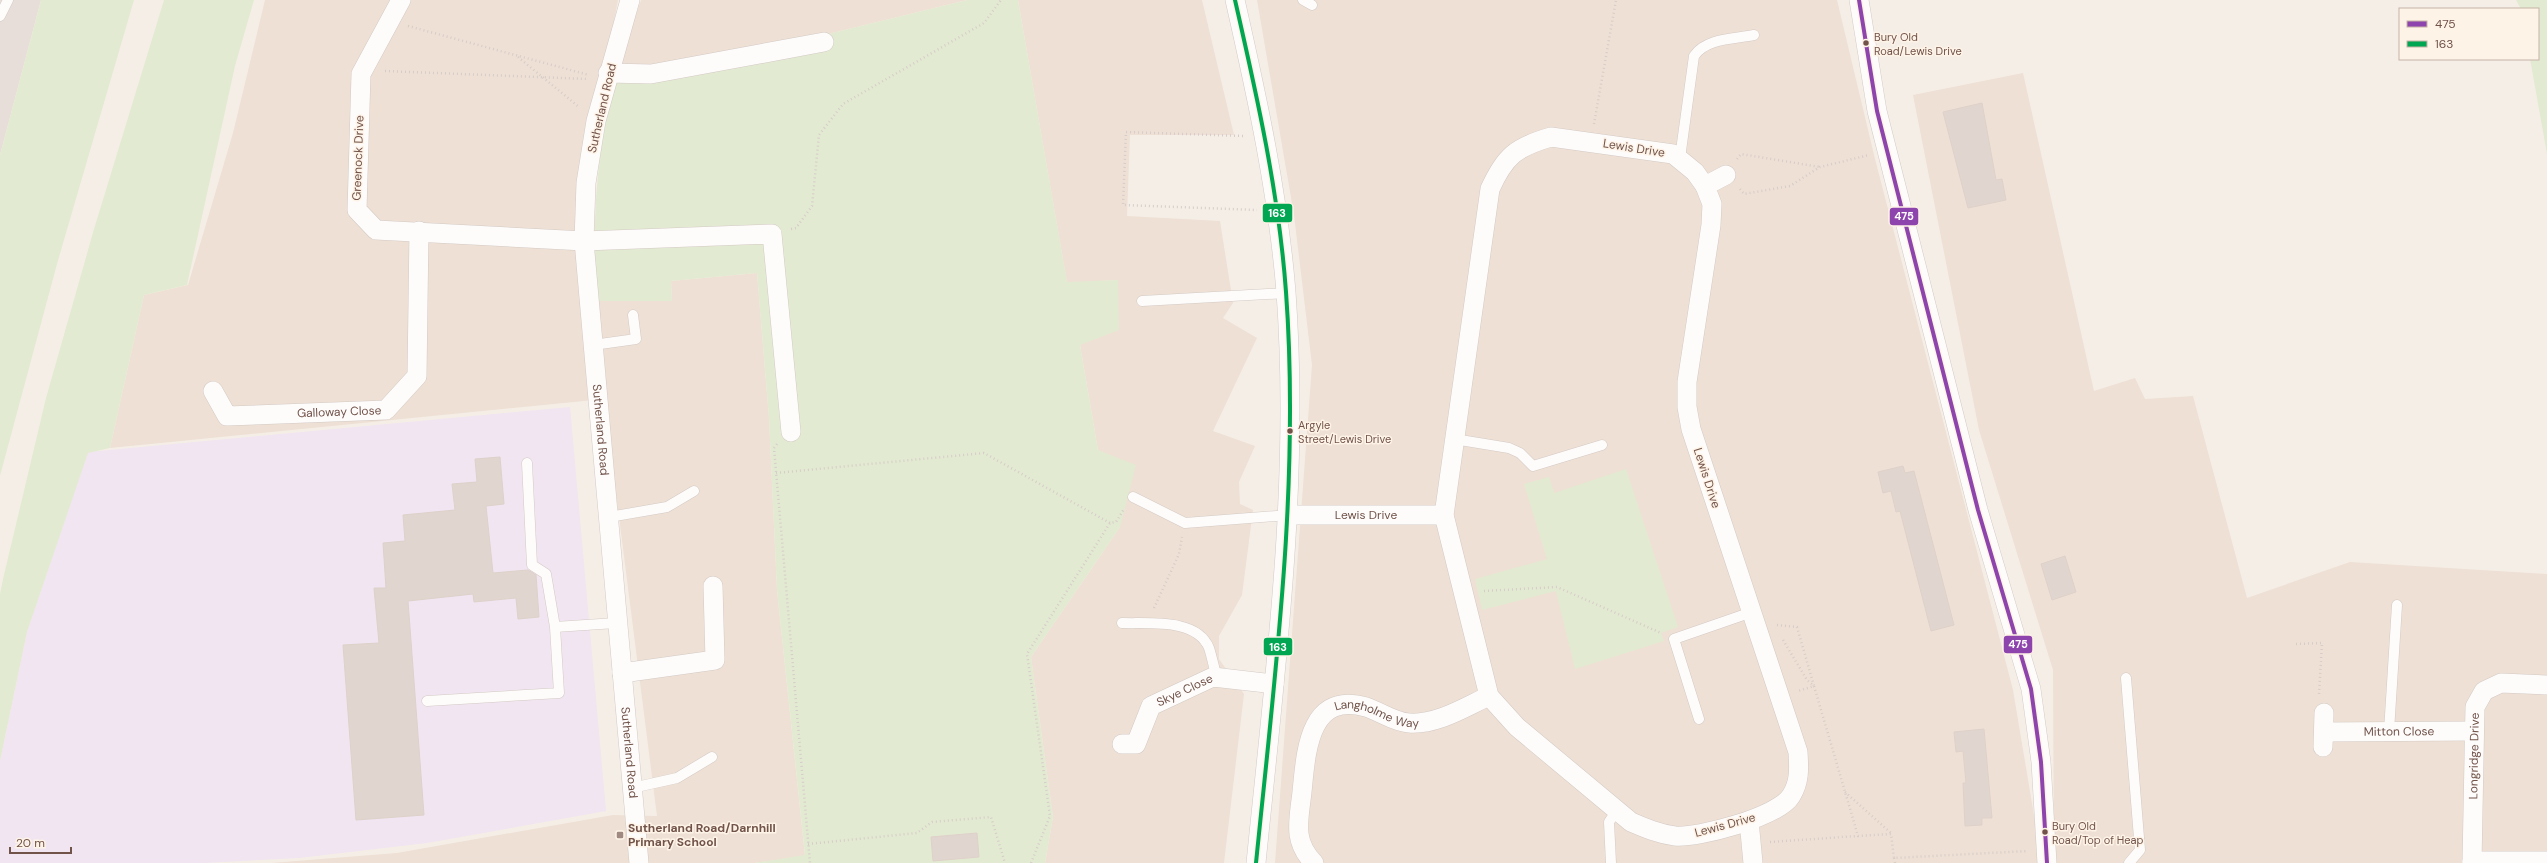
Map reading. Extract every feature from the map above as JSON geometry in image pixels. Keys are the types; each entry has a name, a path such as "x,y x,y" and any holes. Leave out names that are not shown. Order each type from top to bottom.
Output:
{"street":[{"name":"Greenock Drive","path":"402,0 388,21 361,74 357,210 376,230 419,231 584,242 772,234"},
{"name":"Sutherland Road","path":"630,0 596,121 586,183 584,242 609,517 616,623 622,673 639,863"},
{"path":"1235,0 1264,135 1278,211 1286,293 1291,390 1289,515 1256,863"},
{"path":"1859,0 1877,111 1978,510 2031,689 2041,762 2047,856"},
{"path":"608,76 651,74 824,42"},
{"name":"Lewis Drive","path":"1550,137 1591,141 1673,154 1680,158 1705,186 1712,204 1711,225 1688,382 1687,407 1691,429 1798,752 1799,778 1790,797 1774,809 1749,821 1699,834 1676,836 1651,830 1631,822 1517,727 1489,696 1444,515 1490,189 1508,157 1526,144 1550,137"},
{"path":"1705,186 1726,175"},
{"name":"Galloway Close","path":"213,391 227,416 386,410 417,376 419,231"},
{"path":"772,234 791,432"},
{"name":"Lewis Drive","path":"1289,515 1444,515"},
{"path":"622,673 715,660 713,586"},
{"name":"Skye Close","path":"1122,744 1136,744 1151,706 1213,677 1274,684"},
{"name":"Longridge Drive","path":"2472,862 2475,707 2484,691 2501,683 2547,685"},
{"name":"Langholme Way","path":"1314,863 1305,854 1297,836 1306,752 1313,727 1318,720 1334,708 1347,704 1366,707 1399,721 1411,723 1432,720 1489,696"},
{"name":"Mitton Close","path":"2324,713 2324,740 2389,730 2474,731"},
{"path":"1749,821 1753,863"},
{"path":"2472,862 2547,861"}],"lane":[{"path":"0,16 8,0"},
{"path":"1680,158 1694,56 1699,49 1709,44 1754,35"},
{"path":"1142,301 1286,293"},
{"path":"593,345 636,339 633,315"},
{"path":"1454,439 1509,448 1520,453 1533,466 1602,445"},
{"path":"427,701 560,693 555,628 546,574 532,565 527,463"},
{"path":"609,517 666,506 694,491"},
{"path":"1132,497 1185,523 1289,515"},
{"path":"2389,730 2397,605"},
{"path":"1699,719 1674,639 1752,612"},
{"path":"555,628 616,623"},
{"path":"1122,623 1176,624 1194,630 1208,647 1217,678"},
{"path":"2126,678 2140,850 2129,863"},
{"path":"632,788 677,778 712,757"},
{"path":"1611,863 1609,822 1617,810"}],"path":[{"path":"772,234 796,228 812,206 819,135 843,104 984,23 1000,0"},
{"path":"1591,141 1616,0"},
{"path":"388,21 516,55 608,76"},
{"path":"516,55 596,121"},
{"path":"363,70 541,76 608,76"},
{"path":"1264,135 1243,136 1126,132 1123,205 1278,211"},
{"path":"1820,167 1741,154 1726,175 1744,194 1790,186 1820,167 1887,151"},
{"path":"791,432 774,448 810,863"},
{"path":"776,473 984,453 1110,523 1116,522 1132,497"},
{"path":"1031,863 1050,816 1027,654 1110,523"},
{"path":"1146,624 1179,554 1185,523"},
{"path":"1464,594 1478,591 1557,587 1674,639"},
{"path":"1778,631 1774,625 1797,627 1858,836"},
{"path":"1781,637 1807,680 1814,686"},
{"path":"2296,644 2322,643 2318,706 2324,713"},
{"path":"1844,791 1891,834 1895,863"},
{"path":"808,844 917,833 932,822 991,817 1006,863"},
{"path":"1751,844 1891,834"},
{"path":"1894,858 2047,856"}],"shaded area":[{"path":"0,0 41,0 0,155"},
{"path":"265,0 618,0 605,68 592,114 596,301 672,301 671,281 757,273 769,418 777,590 805,856 754,863 271,863 397,853 613,815 657,816 604,399 110,448 144,295 188,285 233,133"},
{"path":"641,0 967,0 828,34 647,67 618,68"},
{"path":"1018,0 1202,0 1234,135 1130,135 1127,216 1220,221 1233,303 1223,318 1257,338 1213,431 1255,446 1239,482 1240,504 1253,510 1242,595 1219,636 1219,659 1244,694 1224,863 1045,863 1053,817 1031,657 1120,527 1098,450 1080,345 1118,280 1067,283"},
{"path":"1257,0 1837,0 1875,159 2013,690 2042,863 1275,863 1312,365 1294,215"},
{"path":"2023,73 2094,391 2135,378 2145,399 2193,396 2247,598 2350,562 2547,574 2547,863 2054,863 2053,670 1979,430 1913,95"},
{"path":"570,407 606,811 427,843 299,858 203,863 0,863 0,761 27,632 88,452"}],"green space":[{"path":"41,0 134,0 57,264 0,476 0,155"},
{"path":"164,0 254,0 235,66 187,285 144,295 110,448 88,453 27,632 0,761 0,594 3,579 46,398 94,229"},
{"path":"967,0 1018,0 1067,282 1118,280 1119,330 1080,345 1098,450 1136,465 1120,527 1031,657 1053,817 1045,863 754,863 805,855 777,590 769,418 757,273 671,281 672,301 596,301 595,212 597,184 605,127 618,68 647,67 828,34"},
{"path":"2516,0 2547,0 2547,154 2530,60 2539,60 2539,8 2520,8"},
{"path":"1626,469 1678,627 1661,633 1664,641 1575,669 1556,591 1482,610 1475,579 1547,559 1524,484 1549,477 1554,493"}],"building":[{"path":"1982,103 1996,180 2002,179 2006,200 1968,208 1943,112"},
{"path":"500,457 504,504 486,506 493,573 528,570 536,575 539,617 518,619 516,598 474,602 473,594 408,601 424,815 356,820 343,645 379,643 374,588 386,588 383,543 405,541 403,515 455,510 452,484 477,482 475,459"},
{"path":"1903,466 1905,473 1914,471 1954,625 1931,631 1900,511 1896,512 1891,491 1883,493 1878,472"},
{"path":"2065,556 2076,592 2052,600 2041,564"},
{"path":"1984,729 1992,818 1982,818 1982,825 1965,826 1963,783 1966,783 1963,751 1956,752 1954,732"},
{"path":"977,833 979,857 933,861 931,837"}],"transit line":[{"name":"163","path":"1235,0 1259,109 1273,182 1283,255 1290,364 1288,507 1278,650 1256,863"},
{"name":"475","path":"1859,0 1877,111 1978,510 2031,689 2041,762 2047,863"}],"place":[{"name":"Bury Old Road/Lewis Drive","path":"1866,43"},
{"name":"Argyle Street/Lewis Drive","path":"1290,431"},
{"name":"Bury Old Road/Top of Heap","path":"2045,832"},
{"name":"Sutherland Road/Darnhill Primary School","path":"620,835"}]}
